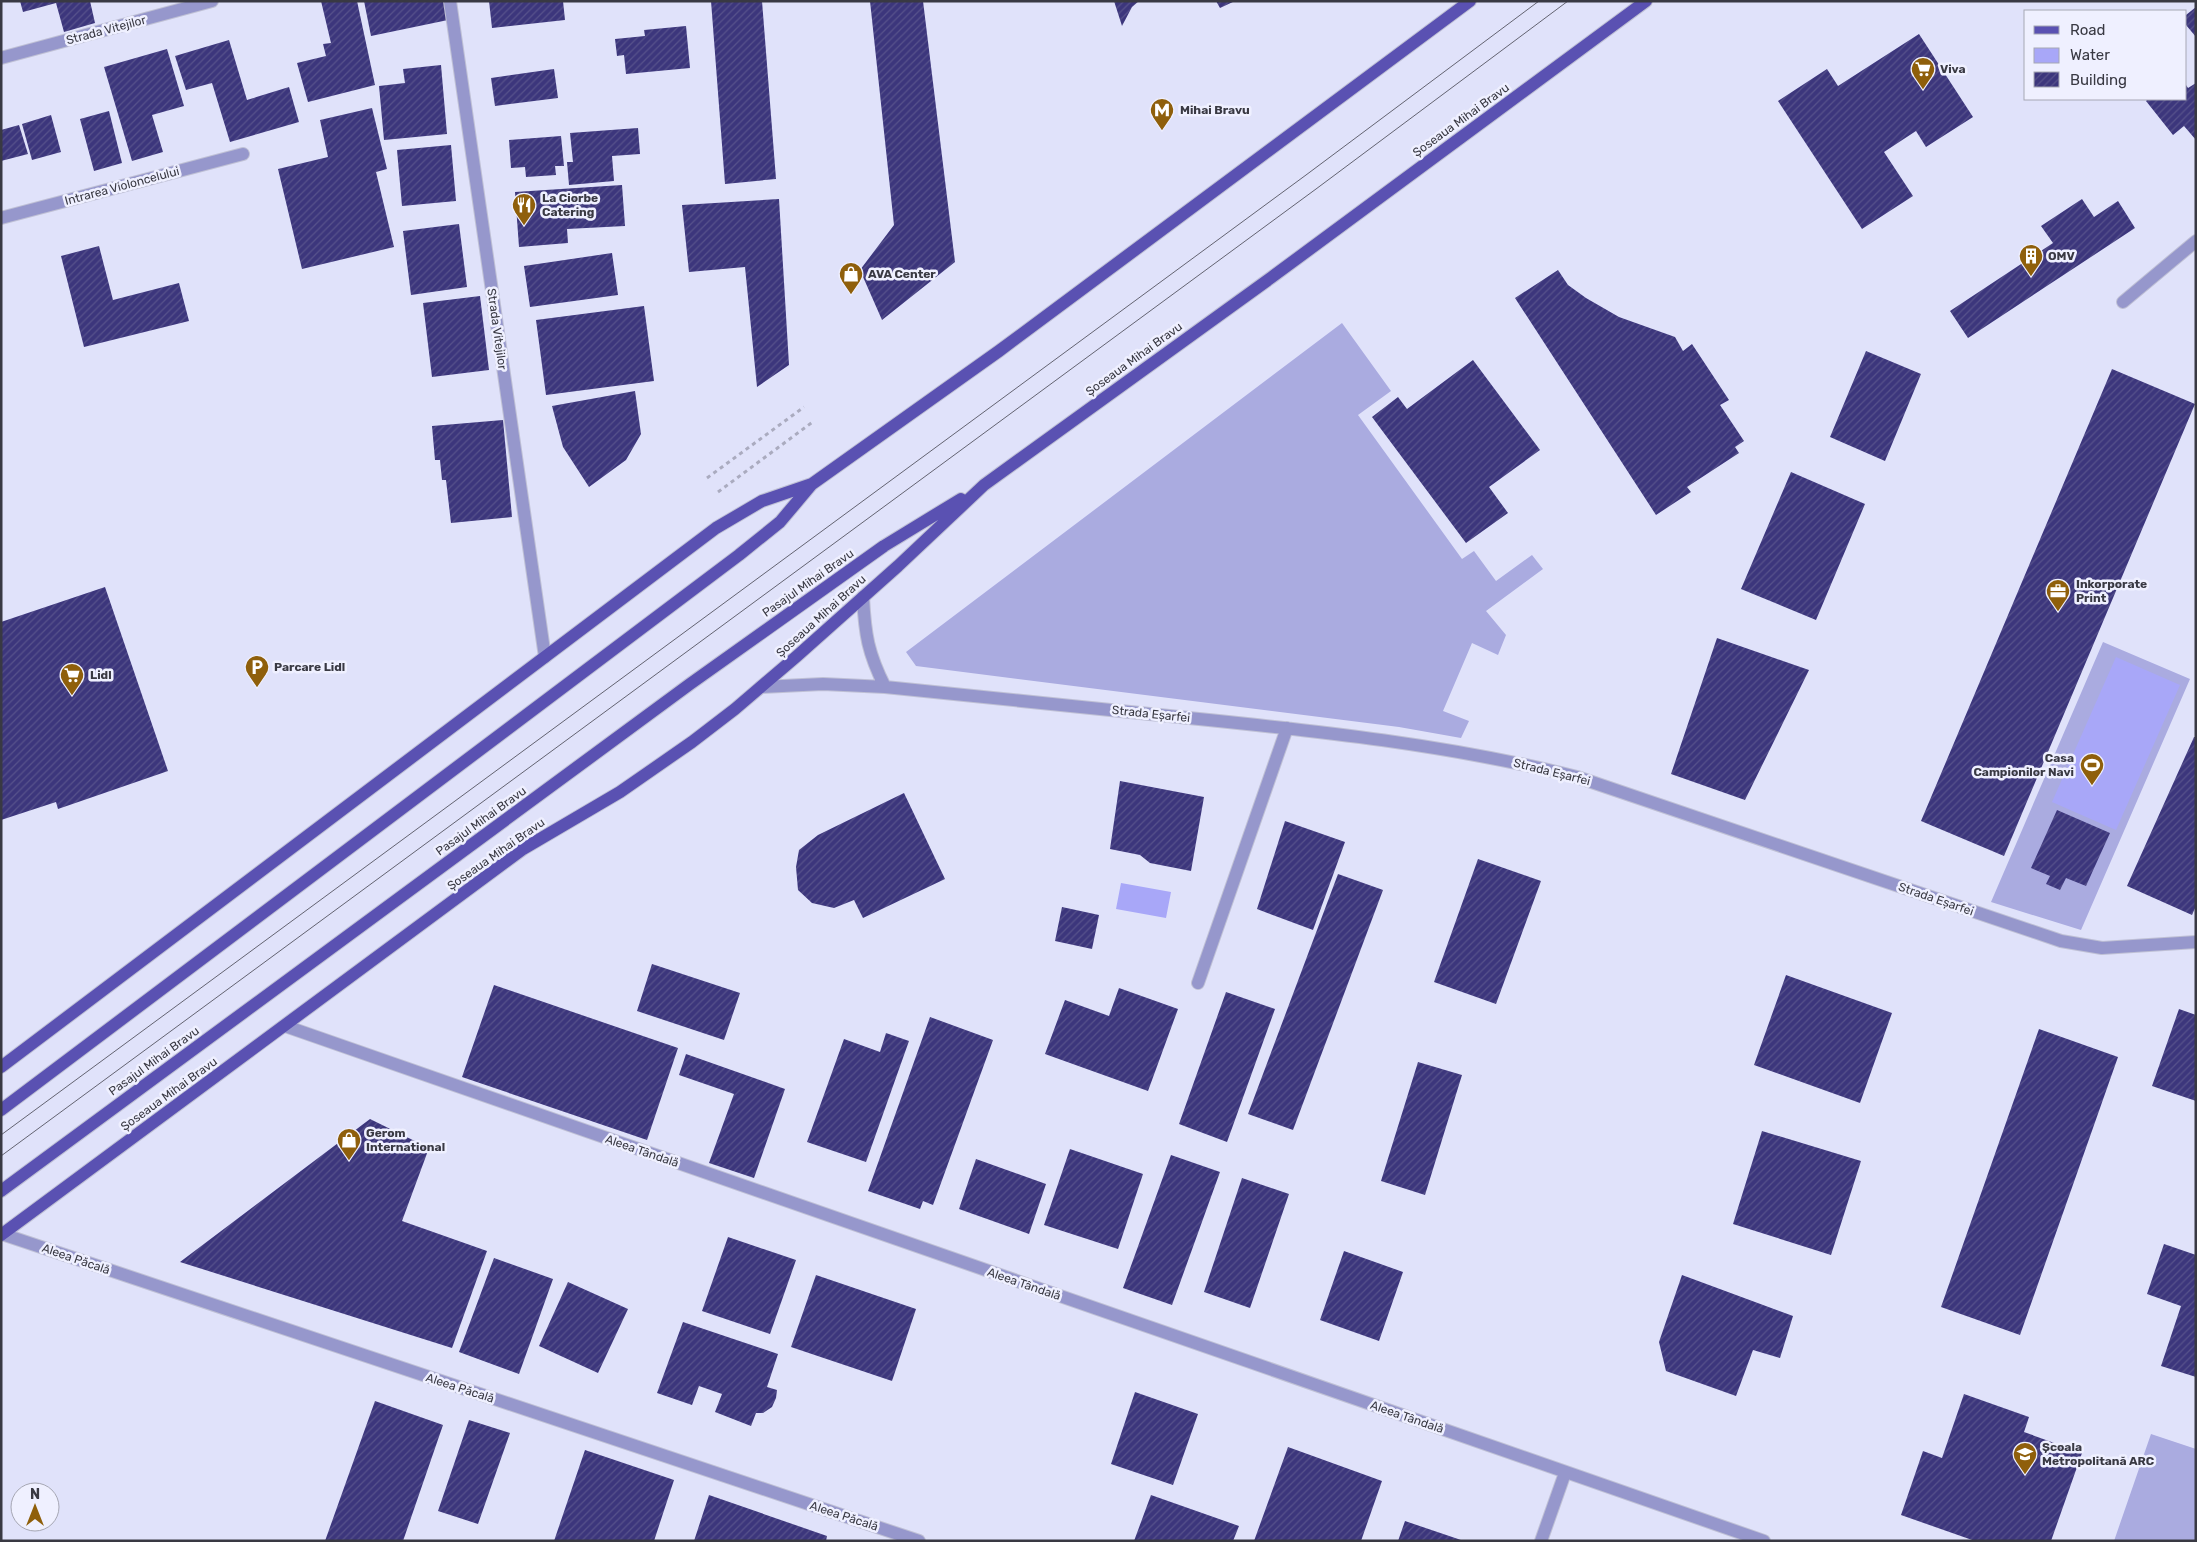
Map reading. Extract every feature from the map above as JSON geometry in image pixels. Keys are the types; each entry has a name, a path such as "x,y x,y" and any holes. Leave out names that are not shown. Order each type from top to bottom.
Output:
{"main road":[{"path":"1,1110 644,628 780,522 812,484 999,351 1470,1"},
{"name":"Șoseaua Mihai Bravu","path":"2,1234 523,850 646,775 692,742 761,688 984,485 1272,277 1646,1"},
{"path":"1,1067 716,528 762,501 812,484"},
{"name":"Pasajul Mihai Bravu","path":"1,1191 690,684 884,546 984,485"}],"street":[{"name":"Strada Vitejilor","path":"1,58 212,1"},
{"name":"Strada Vitejilor","path":"450,1 545,657"},
{"name":"Intrarea Violoncelului","path":"1,218 244,154"},
{"path":"2123,302 2196,240"},
{"path":"862,597 864,632 868,651 885,688"},
{"name":"Strada Eșarfei","path":"761,688 823,684 885,688 1287,728 1370,738 1528,765 1577,777 2061,941 2102,948 2196,942"},
{"path":"1198,983 1287,728"},
{"name":"Aleea Tândală","path":"285,1026 1764,1541"},
{"name":"Aleea Păcală","path":"2,1234 919,1541"},
{"path":"1541,1541 1565,1473"}],"path":[{"path":"707,478 804,407"},
{"path":"718,492 814,421"}],"shaded area":[{"path":"1342,323 1391,391 1358,415 1462,559 1474,551 1496,581 1532,555 1543,569 1486,611 1506,635 1498,655 1472,643 1443,711 1469,721 1461,738 1399,727 916,666 906,652"},
{"name":"Casa Campionilor Navi","path":"2103,642 2190,679 2081,930 1991,902"},
{"path":"2151,1434 2196,1449 2196,1541 2114,1541"}],"water":[{"path":"2116,657 2180,685 2116,830 2052,802"},
{"path":"1121,883 1171,892 1166,918 1116,909"}],"building":[{"path":"20,1 90,1 95,23 64,32 56,3 23,12"},
{"path":"321,1 357,1 375,85 308,102 297,63 326,56 323,44 331,43"},
{"path":"364,1 444,1 448,20 371,36"},
{"path":"489,1 563,1 565,20 492,28"},
{"path":"711,1 762,1 776,179 725,184"},
{"path":"870,1 923,1 955,262 882,320 860,270 894,225"},
{"path":"1114,1 1139,1 1132,7 1122,26"},
{"path":"1216,1 1235,1 1220,8"},
{"path":"2196,7 2196,37 2187,26 2187,14"},
{"path":"686,26 690,68 626,74 624,55 617,56 615,39 645,36 644,30"},
{"path":"1919,34 1973,117 1926,147 1916,131 1884,152 1913,196 1862,229 1778,101 1827,69 1838,86"},
{"path":"229,40 247,100 289,87 299,122 230,142 212,83 186,90 175,56"},
{"path":"167,49 184,106 152,115 163,152 132,161 104,67"},
{"path":"441,65 447,134 384,140 379,86 405,83 403,69"},
{"path":"554,69 558,98 495,106 491,78"},
{"path":"2196,83 2196,140 2184,126 2173,135 2146,101 2187,100 2187,86 2188,88"},
{"path":"372,108 387,169 376,172 394,247 302,269 278,169 328,157 320,120"},
{"path":"109,111 122,163 94,171 80,119"},
{"path":"51,115 61,152 32,160 22,124"},
{"path":"19,125 28,154 1,161 1,130"},
{"path":"638,128 640,154 612,156 614,181 569,185 567,162 573,162 570,133"},
{"path":"561,136 564,166 555,166 556,175 526,177 525,167 511,168 509,140"},
{"path":"451,145 456,201 402,206 397,150"},
{"path":"622,185 625,226 567,229 568,243 519,247 515,192"},
{"path":"779,199 789,365 757,387 745,267 689,272 682,205"},
{"name":"OMV","path":"2082,199 2094,217 2118,201 2135,228 1968,338 1950,311 2053,243 2041,226"},
{"path":"459,224 467,287 411,295 403,231"},
{"path":"99,246 113,300 179,283 189,321 84,347 61,256"},
{"path":"612,253 618,295 530,307 524,266"},
{"path":"1558,270 1568,285 1619,317 1675,337 1683,351 1692,344 1729,400 1720,405 1744,441 1735,447 1739,453 1687,487 1691,492 1656,515 1515,298"},
{"path":"480,296 489,370 432,377 423,303"},
{"path":"644,306 654,381 546,395 536,320"},
{"path":"1866,351 1921,374 1885,461 1830,437"},
{"path":"1473,360 1540,450 1489,487 1508,513 1466,543 1372,417 1398,397 1407,409"},
{"name":"Inkorporate Print","path":"2112,369 2195,404 2004,856 1921,821"},
{"path":"635,391 641,434 626,460 589,487 563,447 552,406"},
{"path":"503,420 512,517 451,523 446,480 442,480 440,460 435,460 432,426"},
{"path":"1791,472 1865,504 1816,620 1741,589"},
{"name":"Lidl","path":"105,587 168,771 58,809 56,802 1,820 1,622"},
{"path":"1717,638 1809,670 1745,800 1671,774"},
{"path":"2194,737 2196,737 2196,906 2192,915 2127,886"},
{"path":"1120,781 1204,797 1191,871 1150,863 1140,855 1110,849"},
{"path":"904,793 945,879 863,918 854,900 834,908 812,903 798,890 796,867 799,850 818,835"},
{"path":"2057,810 2110,833 2086,886 2066,878 2060,890 2046,884 2050,876 2031,868"},
{"path":"1285,821 1345,842 1313,930 1257,909"},
{"path":"1478,859 1541,881 1496,1004 1434,982"},
{"path":"1338,874 1383,890 1293,1130 1248,1114"},
{"path":"1062,907 1099,915 1092,949 1055,941"},
{"path":"652,964 740,993 724,1040 637,1011"},
{"path":"1786,975 1892,1013 1860,1103 1754,1065"},
{"path":"494,985 678,1048 647,1140 462,1077"},
{"path":"1119,988 1178,1009 1148,1091 1045,1054 1065,1000 1109,1016"},
{"path":"1226,992 1275,1009 1227,1142 1179,1124"},
{"path":"2179,1009 2196,1015 2196,1101 2152,1086"},
{"path":"930,1017 993,1040 933,1205 923,1201 920,1209 868,1191"},
{"path":"2039,1029 2118,1057 2020,1335 1941,1307"},
{"path":"886,1033 909,1041 866,1162 807,1142 844,1039 880,1052"},
{"path":"686,1054 785,1089 754,1178 709,1163 734,1094 679,1075"},
{"path":"1418,1062 1462,1075 1425,1195 1381,1181"},
{"path":"370,1119 429,1148 402,1221 487,1251 452,1348 180,1262"},
{"path":"1762,1131 1861,1161 1831,1255 1733,1224"},
{"path":"1070,1149 1143,1174 1118,1249 1044,1225"},
{"path":"1171,1155 1220,1172 1172,1305 1123,1288"},
{"path":"976,1159 1046,1184 1029,1234 959,1209"},
{"path":"1242,1178 1289,1194 1250,1308 1204,1292"},
{"path":"728,1237 796,1260 770,1334 702,1311"},
{"path":"2164,1244 2196,1255 2196,1377 2161,1366 2181,1306 2147,1294"},
{"path":"1344,1251 1403,1272 1379,1341 1320,1320"},
{"path":"494,1258 553,1279 519,1374 459,1352"},
{"path":"816,1275 916,1309 892,1381 791,1347"},
{"path":"1682,1275 1793,1316 1780,1358 1753,1350 1736,1396 1666,1371 1659,1342"},
{"path":"568,1282 628,1309 598,1373 539,1346"},
{"path":"683,1322 778,1354 767,1387 777,1390 776,1398 772,1407 763,1413 756,1413 751,1426 715,1412 722,1394 699,1386 692,1405 657,1393"},
{"path":"1135,1392 1198,1414 1173,1485 1111,1464"},
{"path":"1964,1394 2029,1417 2024,1432 2082,1453 2051,1541 1975,1541 1901,1515 1923,1451 1942,1458"},
{"path":"375,1401 443,1425 403,1541 325,1541"},
{"path":"469,1420 510,1433 478,1524 438,1511"},
{"path":"1288,1447 1382,1481 1361,1541 1254,1541"},
{"path":"585,1450 674,1480 654,1541 554,1541"},
{"path":"709,1495 827,1536 826,1541 694,1541"},
{"path":"1151,1495 1239,1526 1233,1541 1134,1541"},
{"path":"1405,1521 1461,1540 1461,1541 1398,1541"}],"tram line":[{"path":"1,1135 1306,175 1539,1"},
{"path":"1,1156 1316,189 1568,1"}],"place":[{"name":"Viva","path":"1923,90"},
{"name":"Mihai Bravu","path":"1162,131"},
{"name":"La Ciorbe Catering","path":"524,226"},
{"name":"OMV","path":"2031,277"},
{"name":"AVA Center","path":"851,295"},
{"name":"Inkorporate Print","path":"2058,612"},
{"name":"Parcare Lidl","path":"257,688"},
{"name":"Lidl","path":"72,696"},
{"name":"Casa Campionilor Navi","path":"2092,786"},
{"name":"Gerom International","path":"349,1161"},
{"name":"Școala Metropolitană ARC","path":"2025,1475"}]}
